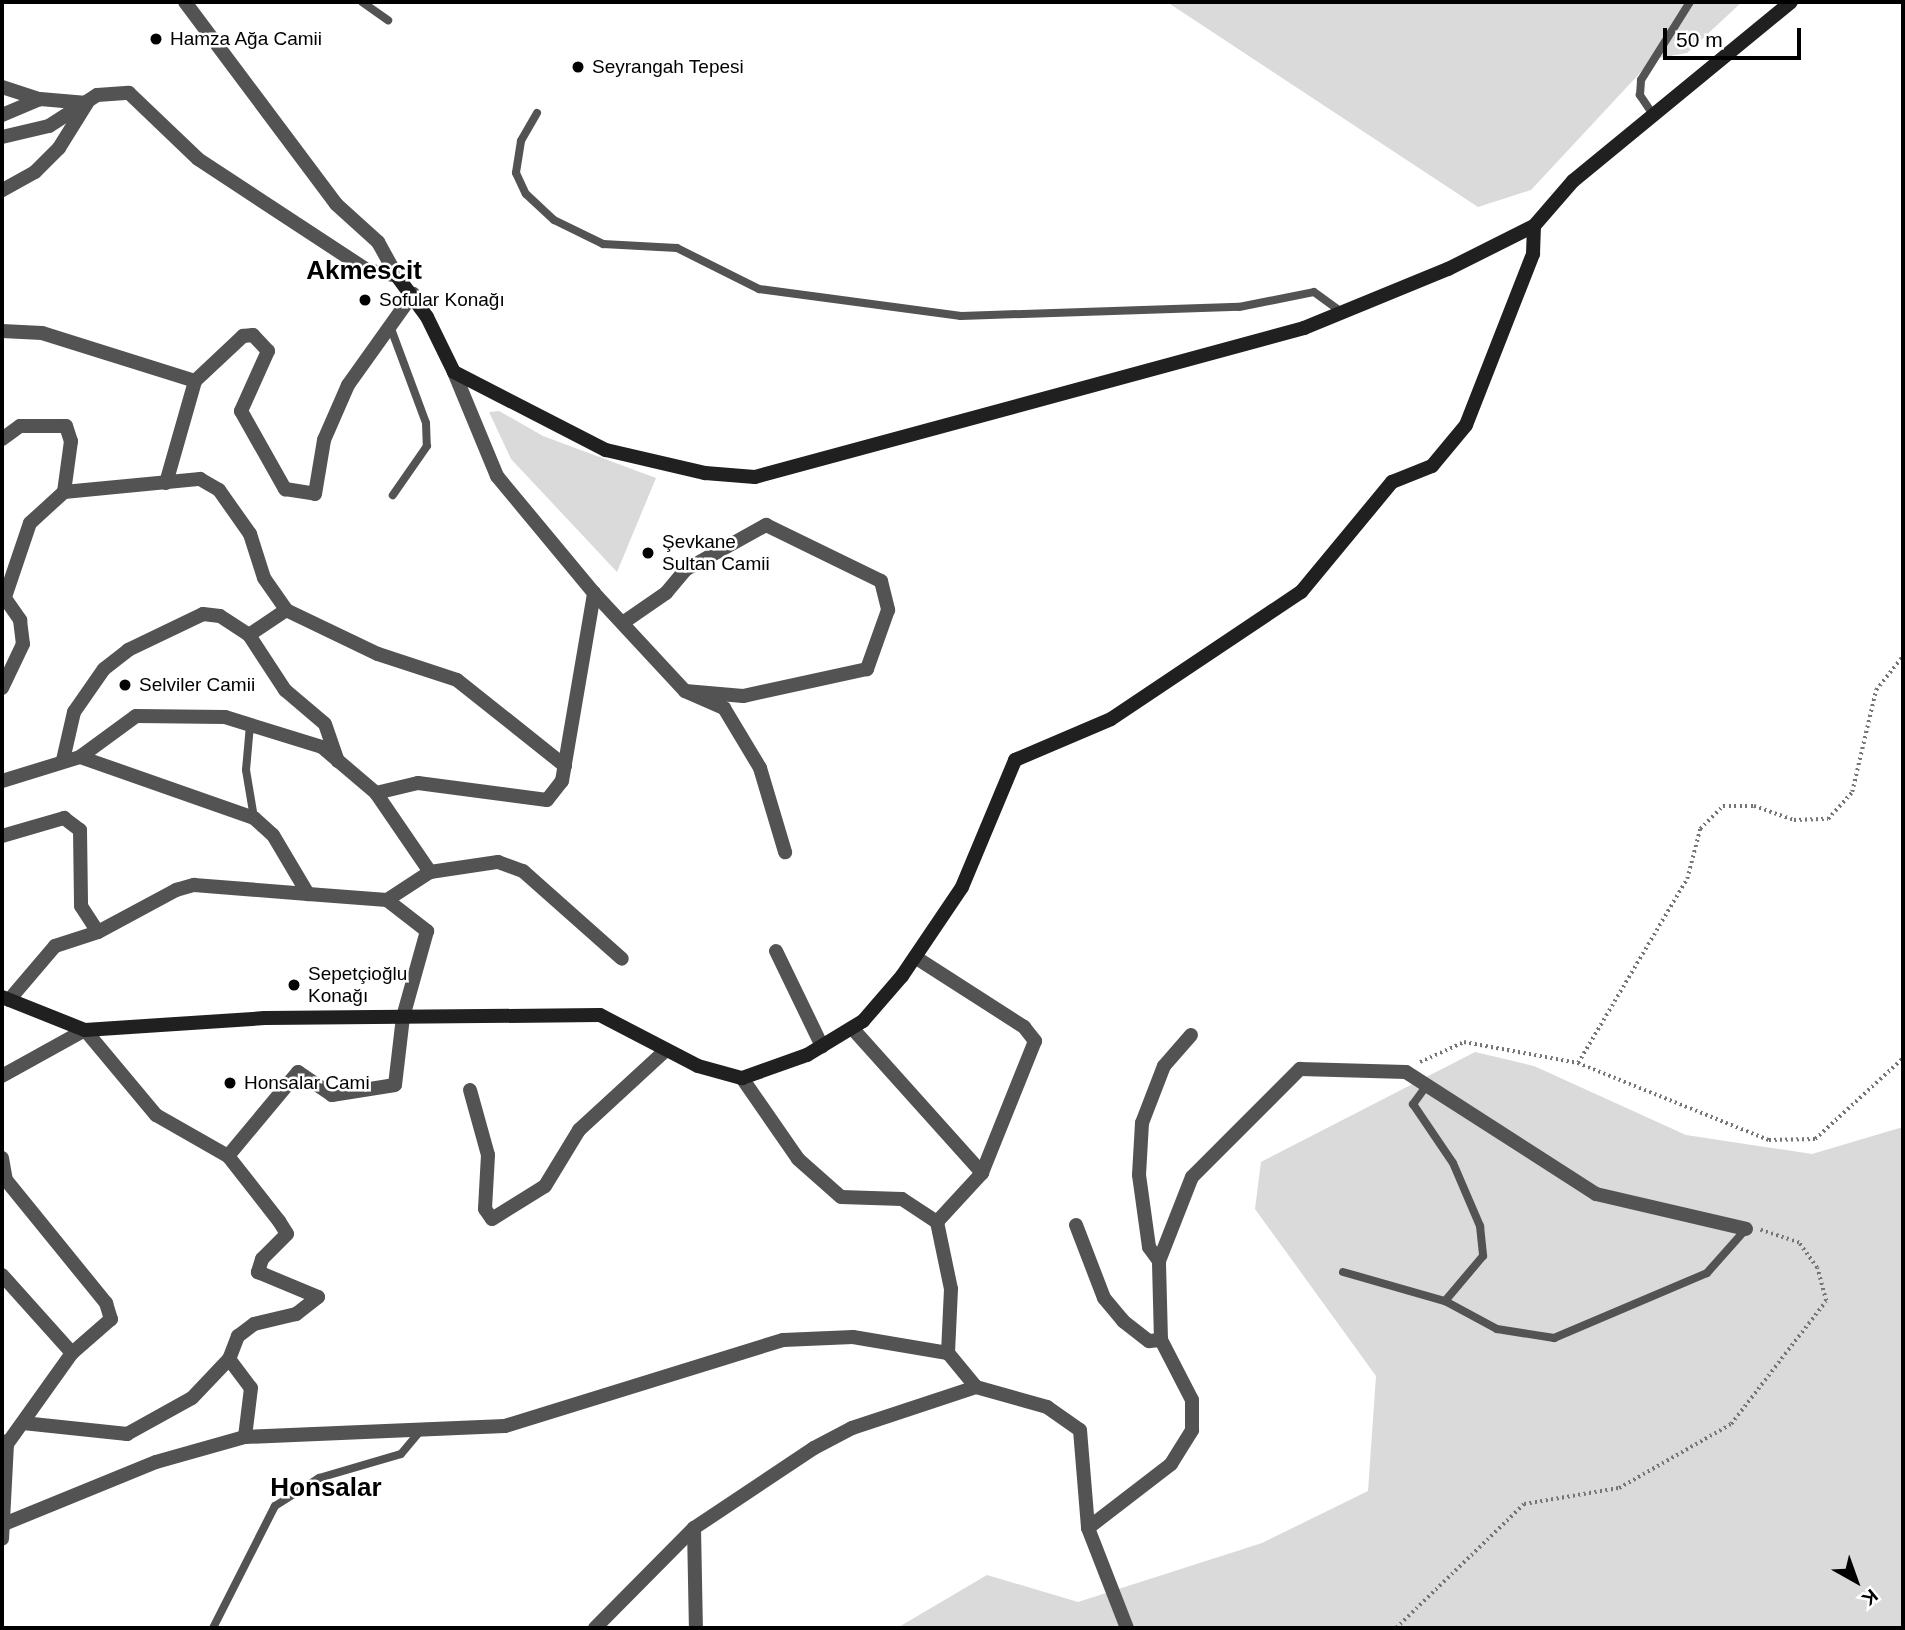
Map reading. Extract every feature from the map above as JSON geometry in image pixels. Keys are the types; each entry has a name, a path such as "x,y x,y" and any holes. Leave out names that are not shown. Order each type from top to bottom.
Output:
{"main road":[{"path":"397,276 413,294 454,372 606,450 705,473 755,477 1342,312 1534,226 1573,181 1652,113 1791,2"},
{"path":"5,998 85,1030 403,1017 600,1014 666,1050 742,1078 822,1046 852,1028 915,957 961,887 1015,761 1042,743 1111,719 1301,592 1392,482 1432,466 1466,425 1532,254 1534,226"}],"street":[{"path":"185,2 336,204 378,242 397,276"},
{"path":"2,87 40,99 87,103"},
{"path":"2,137 49,126 112,90 129,93 198,159 367,270 397,276"},
{"path":"2,115 40,99"},
{"path":"2,190 35,173 59,148 87,103"},
{"path":"166,483 195,381 243,336 263,341 268,351 241,411 285,489 315,494 324,440 348,384 413,294"},
{"path":"2,331 42,334 195,381"},
{"path":"454,372 497,475 594,593 624,622 685,691 724,708 760,768 785,852"},
{"path":"2,439 20,426 66,426 71,441 64,492"},
{"path":"2,688 23,644 20,621 4,596 30,523 64,492 200,479 219,490 250,534 264,562 264,578 286,610 378,654 457,680 565,766"},
{"path":"624,622 666,593 685,570 766,525 881,581 888,610 867,669 743,696 685,691"},
{"path":"376,793 418,783 547,800 565,766 594,593"},
{"path":"249,635 286,610"},
{"path":"63,761 74,712 104,669 128,650 203,614 220,615 249,635 285,690 325,724 338,761"},
{"path":"2,781 80,757 136,716 225,717 322,747 376,793 430,872"},
{"path":"80,757 254,818 273,835 308,894"},
{"path":"2,836 64,818 80,830 81,906 97,933"},
{"path":"387,900 430,872 498,862 523,872 622,959"},
{"path":"5,998 55,946 97,933 194,885 387,900 427,931 403,1017 396,1085 332,1095 298,1072 228,1156"},
{"path":"776,951 822,1046"},
{"path":"915,957 1024,1027 1035,1041 982,1173 937,1222"},
{"path":"852,1028 982,1173"},
{"path":"2,1076 85,1030 156,1115 228,1156 287,1234 262,1259 258,1272 318,1297 296,1314 254,1324 238,1336 229,1359 192,1398 127,1434 23,1423"},
{"path":"1159,1261 1149,1247 1139,1175 1142,1123 1164,1066 1191,1035"},
{"path":"470,1090 488,1155 485,1209 492,1219 545,1186 579,1130 666,1050"},
{"path":"1088,1528 1171,1464 1192,1430 1192,1400 1161,1340 1159,1261 1192,1177 1300,1069 1406,1072 1596,1194 1746,1229"},
{"path":"742,1078 799,1159 841,1197 902,1199 937,1222 951,1289 948,1353"},
{"path":"2,1158 4,1181 106,1304 111,1319 72,1353 23,1423 4,1443 3,1532 156,1462 245,1437 505,1426 783,1340 853,1337 948,1353 976,1387"},
{"path":"1076,1225 1104,1298 1140,1334 1161,1340"},
{"path":"2,1275 72,1353"},
{"path":"229,1359 251,1388 245,1437"},
{"path":"595,1628 694,1528 852,1428 976,1387 1047,1407 1080,1430 1088,1528 1127,1628"},
{"path":"694,1528 696,1628"}],"lane":[{"path":"362,2 388,20"},
{"path":"1652,113 1640,95 1641,80 1690,2"},
{"path":"537,113 521,141 516,173 526,194 554,220 603,244 677,248 759,289 961,316 1239,307 1314,292 1342,312"},
{"path":"390,326 426,423 427,446 393,495"},
{"path":"250,725 246,770 254,818"},
{"path":"1427,1085 1413,1104 1453,1163 1480,1226 1483,1256 1445,1301"},
{"path":"1342,1272 1445,1301 1497,1329 1554,1338 1707,1273 1746,1229"},
{"path":"213,1628 275,1506 319,1478 401,1454 420,1431"}],"path":[{"path":"1578,1063 1687,879 1700,829 1723,806 1754,806 1794,820 1828,819 1852,792 1876,690 1903,656"},
{"path":"1406,1072 1464,1042 1578,1063 1769,1140 1815,1139 1903,1058"},
{"path":"1396,1628 1524,1504 1619,1488 1731,1424 1826,1301 1817,1268 1799,1243 1746,1229"}],"shaded area":[{"path":"1167,2 1742,2 1687,53 1653,59 1531,190 1478,207"},
{"path":"499,411 543,436 656,478 617,572 511,459 489,412"},
{"path":"1475,1052 1534,1066 1686,1135 1812,1154 1903,1127 1903,1628 897,1628 987,1575 1078,1602 1262,1543 1368,1491 1376,1376 1255,1209 1261,1162"}],"place":[{"name":"Hamza Ağa Camii","path":"156,39"},
{"name":"Seyrangah Tepesi","path":"578,67"},
{"name":"Sofular Konağı","path":"365,300"},
{"name":"Şevkane Sultan Camii","path":"648,553"},
{"name":"Selviler Camii","path":"125,685"},
{"name":"Sepetçioğlu Konağı","path":"294,985"},
{"name":"Honsalar Cami","path":"230,1083"}],"district":[{"name":"Akmescit","path":"364,271"},
{"name":"Honsalar","path":"326,1488"}]}
